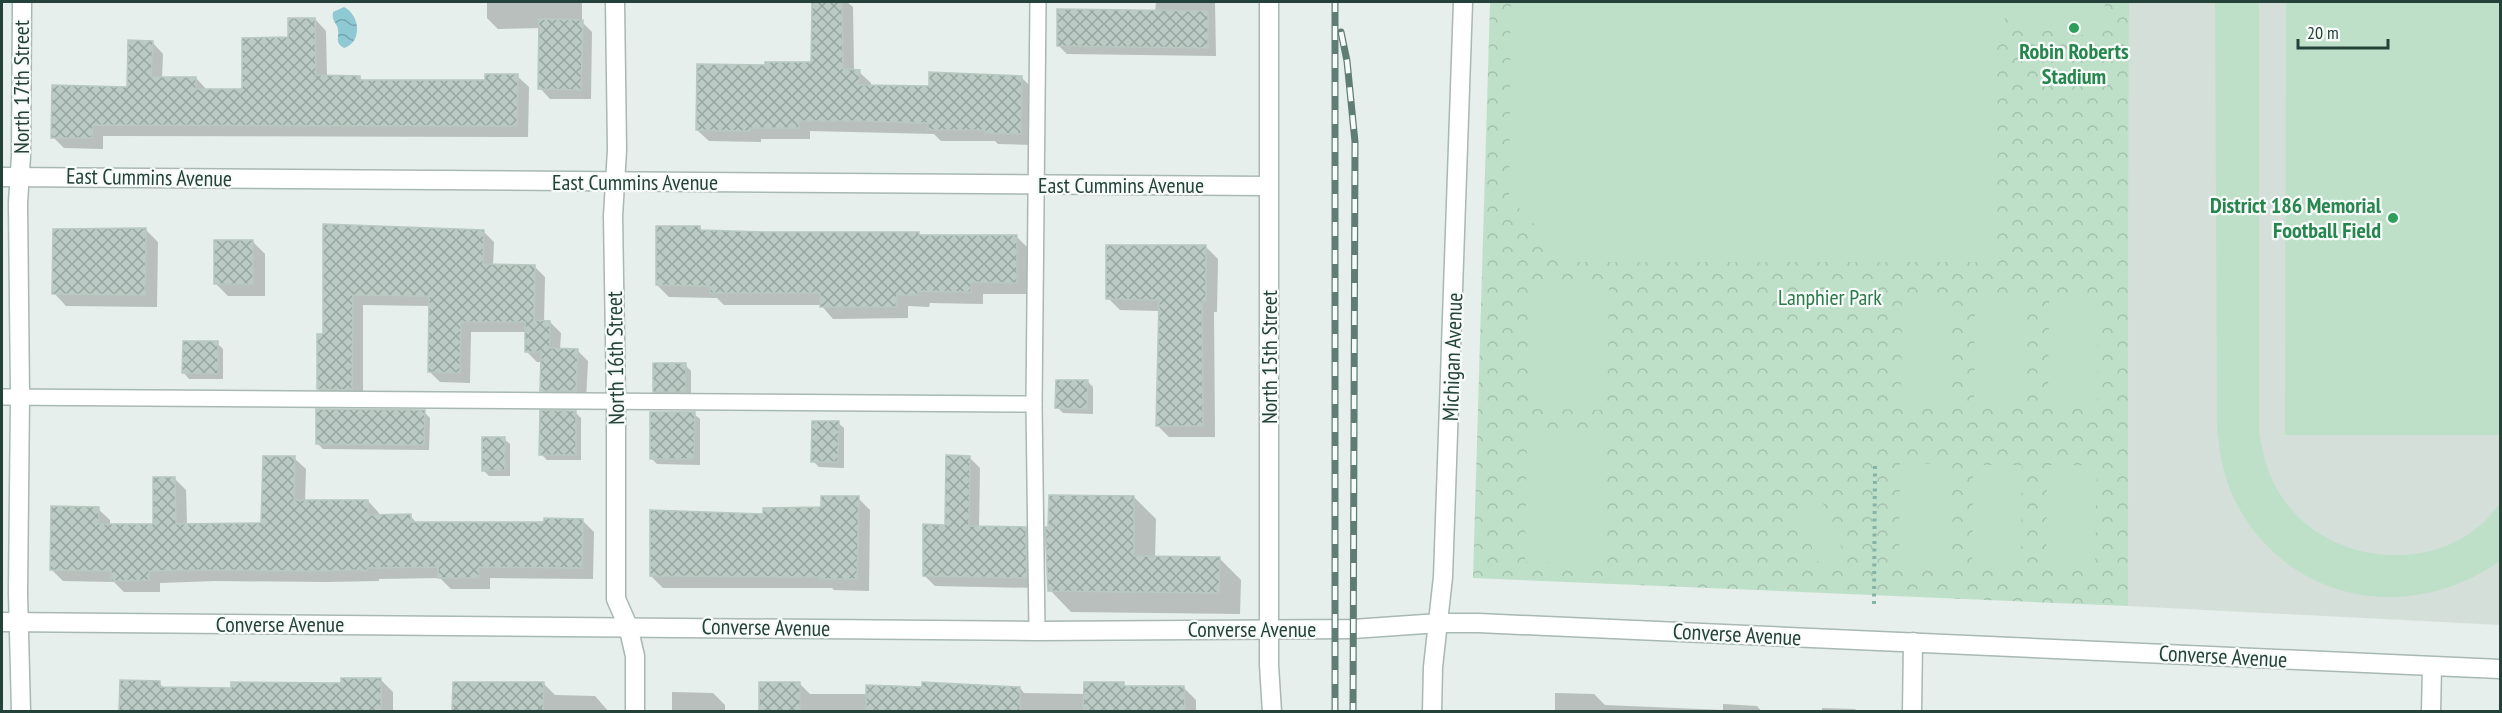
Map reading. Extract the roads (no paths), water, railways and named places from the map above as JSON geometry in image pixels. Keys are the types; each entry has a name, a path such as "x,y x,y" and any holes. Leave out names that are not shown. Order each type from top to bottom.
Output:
{"street":[{"name":"North 17th Street","path":"21,711 10,622 18,593 11,397 20,177 22,2"},
{"name":"North 16th Street","path":"615,2 616,599 627,626 635,656 635,711"},
{"name":"North 15th Street","path":"1269,2 1272,711"},
{"name":"Michigan Avenue","path":"1432,711 1433,667 1443,577 1463,2"},
{"name":"East Cummins Avenue","path":"2,177 1268,186"},
{"name":"Converse Avenue","path":"10,622 1037,631 1353,629 1439,623 2500,669"},
{"path":"1912,711 1913,642"},
{"path":"2431,711 2432,667"}],"lane":[{"path":"1037,631 1034,404 1038,185 1038,2"},
{"path":"11,397 1034,404"}],"water":[{"path":"344,7 356,22 357,34 350,45 344,48 338,41 338,30 333,12"}],"railway":[{"path":"1335,2 1335,712"},
{"path":"1341,32 1347,61 1355,142 1353,712"}],"place":[{"name":"Robin Roberts Stadium","path":"2074,28"},
{"name":"District 186 Memorial Football Field","path":"2393,218"}],"park label":[{"name":"Lanphier Park","path":"1830,297"}]}
